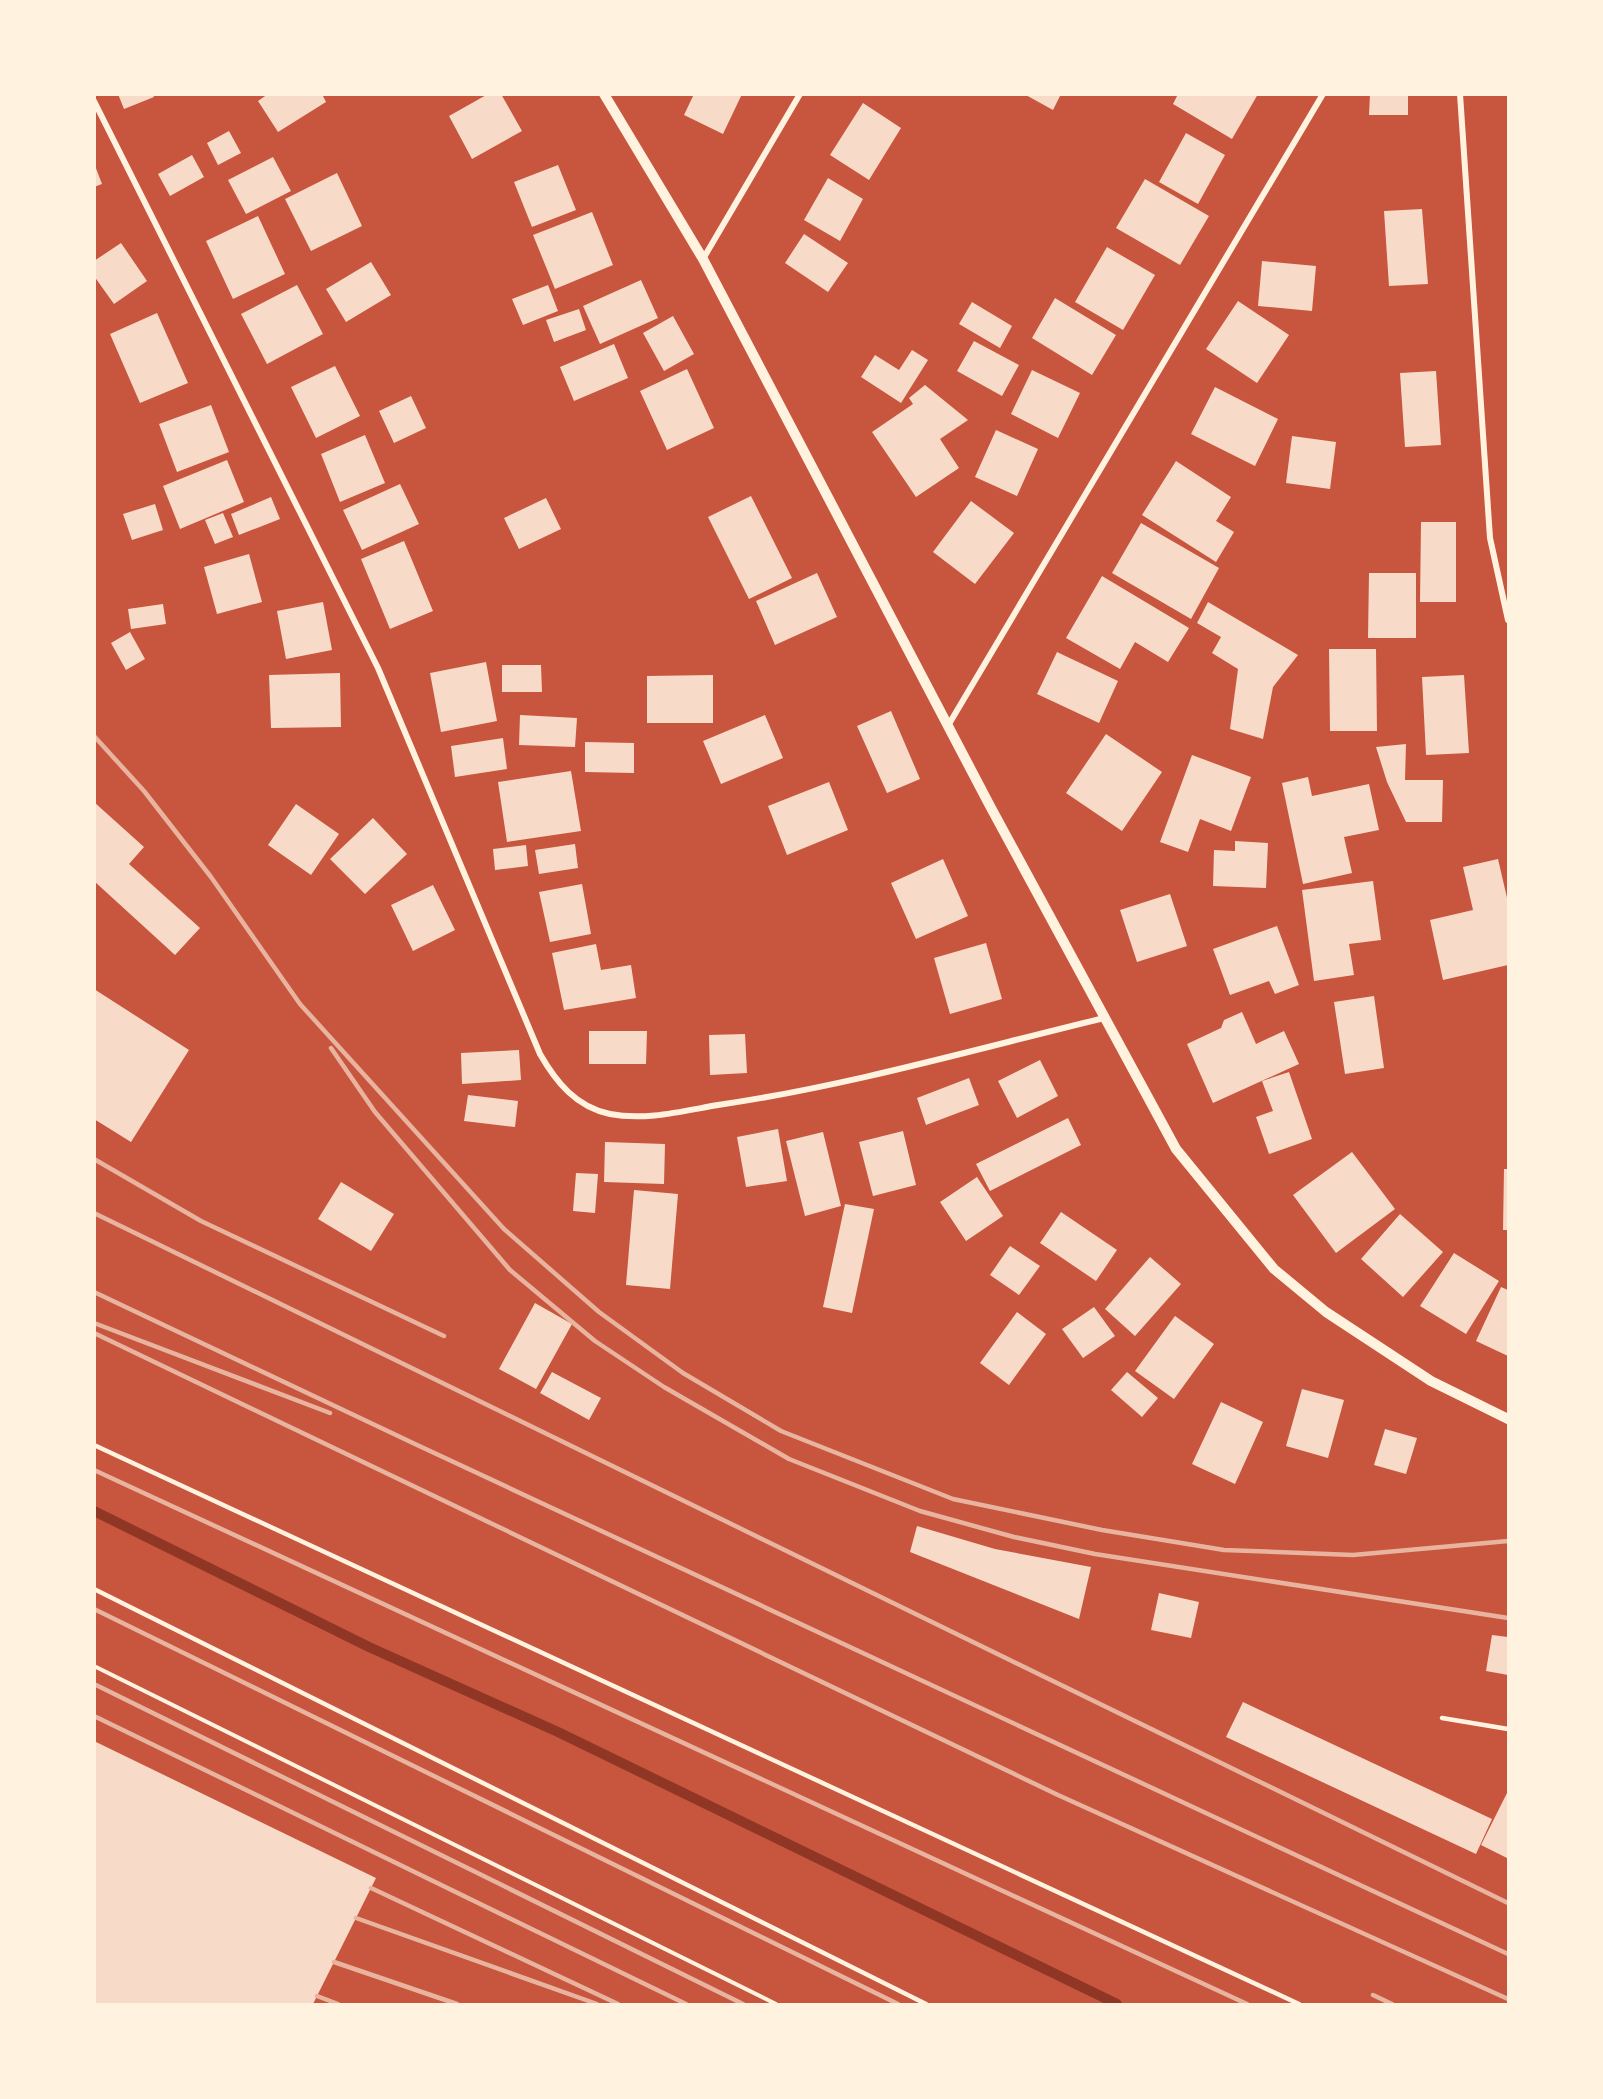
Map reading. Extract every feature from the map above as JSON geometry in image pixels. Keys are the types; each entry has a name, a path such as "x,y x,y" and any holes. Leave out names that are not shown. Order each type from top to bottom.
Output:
{"street":[{"path":"604,94 703,259 1104,1018 1176,1149 1274,1269 1326,1312 1431,1381 1509,1419"},
{"path":"703,259 800,94"},
{"path":"949,724 1323,94"},
{"path":"1460,94 1490,538 1509,620"},
{"path":"94,101 378,668 540,1054 556,1082 580,1102 609,1114 640,1117 791,1094 1104,1018"}],"lane":[{"path":"94,1445 1299,2004"},
{"path":"94,1589 926,2004"},
{"path":"1442,1718 1509,1729"}],"path":[{"path":"94,1666 776,2004"}],"building":[{"path":"118,94 153,94 154,97 124,109"},
{"path":"268,94 322,94 326,102 278,132 258,101"},
{"path":"488,94 501,94 522,131 472,159 449,116"},
{"path":"694,94 742,94 723,134 684,115"},
{"path":"1024,94 1061,94 1053,110"},
{"path":"1178,94 1258,94 1232,139 1173,104"},
{"path":"1370,94 1408,94 1408,115 1369,115"},
{"path":"863,103 901,128 869,180 830,155"},
{"path":"229,131 241,153 218,165 207,143"},
{"path":"1186,133 1225,155 1198,204 1159,182"},
{"path":"192,155 204,177 170,196 158,174"},
{"path":"273,157 291,191 246,214 228,180"},
{"path":"94,163 102,184 94,187"},
{"path":"558,165 576,210 532,227 514,182"},
{"path":"337,173 362,226 311,251 285,199"},
{"path":"828,178 863,199 840,241 804,220"},
{"path":"1145,179 1209,216 1180,265 1116,228"},
{"path":"1422,209 1428,284 1389,286 1384,211"},
{"path":"592,212 613,265 555,289 533,235"},
{"path":"258,216 285,274 233,299 206,241"},
{"path":"804,234 848,263 828,292 785,263"},
{"path":"121,243 147,281 114,304 94,276 94,261"},
{"path":"1107,247 1155,275 1123,330 1075,302"},
{"path":"1262,261 1316,266 1312,311 1258,306"},
{"path":"371,262 391,295 346,322 326,289"},
{"path":"641,280 658,318 600,344 583,306"},
{"path":"297,285 323,334 267,364 241,314"},
{"path":"548,285 558,311 523,325 512,299"},
{"path":"1055,298 1116,335 1092,375 1032,338"},
{"path":"1238,301 1289,335 1257,383 1206,349"},
{"path":"972,302 1012,326 1000,348 959,324"},
{"path":"579,309 586,330 554,342 546,320"},
{"path":"157,313 188,383 140,403 110,334"},
{"path":"673,316 694,354 664,371 643,333"},
{"path":"974,341 1019,365 1002,396 957,371"},
{"path":"614,344 628,378 574,401 560,367"},
{"path":"912,350 928,360 901,403 861,377 875,355 899,370"},
{"path":"335,366 360,416 316,438 291,387"},
{"path":"687,369 714,428 667,450 640,391"},
{"path":"1032,370 1080,393 1058,438 1011,414"},
{"path":"1436,371 1441,445 1405,447 1400,373"},
{"path":"925,385 968,420 940,439 959,468 916,497 872,432 913,404 909,398"},
{"path":"1215,387 1278,419 1255,466 1191,434"},
{"path":"411,396 426,428 394,443 379,411"},
{"path":"211,405 229,452 177,472 159,424"},
{"path":"996,430 1038,449 1017,496 975,477"},
{"path":"365,435 385,483 340,502 321,454"},
{"path":"1292,436 1336,442 1330,489 1286,483"},
{"path":"227,460 244,502 180,529 163,486"},
{"path":"1176,461 1231,497 1216,521 1234,532 1216,562 1142,515"},
{"path":"400,484 419,524 362,550 343,510"},
{"path":"751,496 792,578 749,599 708,517"},
{"path":"271,497 280,519 239,535 231,514"},
{"path":"546,498 561,529 519,549 504,518"},
{"path":"971,501 1014,533 975,584 933,552"},
{"path":"155,504 163,530 132,540 123,514"},
{"path":"223,513 233,537 215,544 205,520"},
{"path":"1421,522 1456,522 1456,602 1420,602"},
{"path":"1141,523 1219,568 1191,619 1112,573"},
{"path":"404,541 433,611 390,629 361,559"},
{"path":"249,554 262,602 217,614 204,567"},
{"path":"817,573 837,617 775,645 756,601"},
{"path":"1369,573 1416,573 1416,638 1368,638"},
{"path":"1102,576 1189,628 1168,662 1135,642 1120,669 1066,638"},
{"path":"323,602 332,650 286,659 277,611"},
{"path":"1208,602 1298,655 1273,687 1263,739 1230,729 1238,669 1212,653 1221,637 1197,623"},
{"path":"163,604 166,624 131,629 128,609"},
{"path":"130,632 145,659 126,670 111,643"},
{"path":"1329,649 1376,649 1377,731 1330,731"},
{"path":"1057,652 1118,681 1099,723 1037,694"},
{"path":"486,662 497,721 441,732 430,673"},
{"path":"502,665 541,665 542,692 502,692"},
{"path":"340,673 341,727 271,728 269,675"},
{"path":"713,675 713,723 647,723 647,676"},
{"path":"1464,675 1469,753 1426,755 1422,677"},
{"path":"891,711 920,779 887,793 857,726"},
{"path":"520,715 577,718 575,747 519,745"},
{"path":"765,715 783,758 721,784 703,741"},
{"path":"1106,734 1162,772 1122,831 1066,793"},
{"path":"503,738 507,769 455,777 451,746"},
{"path":"585,742 634,743 634,773 585,772"},
{"path":"1406,744 1405,780 1443,780 1442,822 1406,822 1387,782 1376,747"},
{"path":"1192,755 1251,777 1231,831 1200,819 1188,852 1160,842"},
{"path":"571,771 581,831 507,842 498,782"},
{"path":"1308,777 1312,796 1369,784 1379,830 1344,837 1352,873 1303,884 1282,783"},
{"path":"829,782 848,830 787,855 768,806"},
{"path":"94,802 144,847 129,864 200,928 175,955 94,881"},
{"path":"296,804 339,834 311,875 268,845"},
{"path":"373,818 407,854 365,894 330,859"},
{"path":"1235,841 1268,843 1266,888 1213,886 1214,850 1235,851"},
{"path":"575,844 578,868 539,874 535,850"},
{"path":"526,845 528,866 495,870 493,849"},
{"path":"943,859 968,916 916,939 891,883"},
{"path":"1498,859 1508,902 1508,965 1443,980 1430,920 1473,910 1463,867"},
{"path":"1373,881 1381,940 1349,944 1354,975 1314,981 1302,890"},
{"path":"582,884 591,934 550,942 539,892"},
{"path":"433,885 455,930 413,951 391,905"},
{"path":"1170,894 1187,946 1137,962 1120,910"},
{"path":"1277,926 1299,985 1275,994 1269,981 1230,995 1213,949"},
{"path":"986,943 1002,999 950,1014 934,958"},
{"path":"596,944 601,970 631,965 636,998 564,1010 552,953"},
{"path":"94,989 189,1050 131,1142 94,1119"},
{"path":"1374,996 1384,1068 1345,1074 1334,1002"},
{"path":"1242,1012 1256,1044 1284,1031 1299,1064 1213,1103 1187,1044 1221,1028 1224,1020"},
{"path":"589,1031 647,1031 646,1064 589,1064"},
{"path":"745,1034 747,1073 710,1075 709,1035"},
{"path":"519,1050 521,1080 462,1084 461,1053"},
{"path":"1040,1060 1058,1096 1017,1118 998,1081"},
{"path":"1289,1072 1312,1139 1269,1154 1256,1117 1273,1111 1262,1081"},
{"path":"969,1078 979,1105 926,1125 917,1098"},
{"path":"468,1095 518,1101 515,1127 464,1121"},
{"path":"1068,1118 1081,1145 990,1191 976,1164"},
{"path":"778,1129 787,1181 746,1187 737,1137"},
{"path":"903,1131 916,1185 873,1196 859,1142"},
{"path":"823,1132 841,1206 805,1216 786,1141"},
{"path":"605,1142 665,1144 664,1184 604,1182"},
{"path":"1352,1152 1395,1209 1336,1253 1293,1195"},
{"path":"1504,1169 1508,1169 1508,1230 1503,1230"},
{"path":"576,1173 598,1174 595,1213 573,1211"},
{"path":"977,1177 1003,1216 966,1241 940,1202"},
{"path":"341,1182 394,1214 371,1251 318,1219"},
{"path":"634,1190 678,1194 670,1289 626,1285"},
{"path":"845,1204 874,1209 852,1313 823,1307"},
{"path":"1061,1212 1117,1250 1096,1281 1040,1243"},
{"path":"1400,1214 1443,1252 1403,1297 1361,1259"},
{"path":"1010,1246 1040,1266 1019,1295 990,1275"},
{"path":"1454,1253 1499,1281 1466,1334 1420,1306"},
{"path":"1150,1257 1181,1284 1135,1336 1105,1309"},
{"path":"1501,1287 1508,1290 1508,1356 1476,1341"},
{"path":"535,1303 572,1324 536,1389 499,1369"},
{"path":"1094,1307 1115,1336 1083,1358 1062,1329"},
{"path":"1017,1312 1046,1334 1009,1385 980,1363"},
{"path":"1175,1316 1214,1344 1174,1399 1135,1371"},
{"path":"552,1372 601,1398 589,1420 540,1393"},
{"path":"1127,1372 1158,1398 1142,1417 1111,1390"},
{"path":"1302,1389 1344,1400 1328,1458 1286,1446"},
{"path":"1221,1402 1263,1422 1235,1484 1192,1464"},
{"path":"1385,1429 1417,1438 1406,1474 1374,1465"},
{"path":"917,1526 995,1549 1091,1567 1079,1619 910,1552"},
{"path":"1159,1593 1199,1602 1191,1638 1151,1630"},
{"path":"1492,1635 1508,1637 1508,1675 1486,1671"},
{"path":"1243,1702 1492,1819 1476,1854 1226,1737"},
{"path":"94,1741 376,1878 313,2004 94,2004"},
{"path":"1508,1791 1508,1855 1507,1858 1481,1845"}],"waterway":[{"path":"94,1511 369,1647 558,1732 1117,2004"}],"railway":[{"path":"94,736 144,791 211,877 300,1004 504,1229 599,1312 683,1373 781,1431 953,1499 1102,1530 1224,1550 1353,1555 1508,1541"},
{"path":"331,1048 375,1112 510,1270 595,1341 664,1387 789,1459 920,1511 1014,1537 1095,1554 1508,1618"},
{"path":"94,1159 201,1221 444,1336"},
{"path":"94,1213 1508,1903"},
{"path":"94,1292 1508,1954"},
{"path":"94,1323 330,1413"},
{"path":"94,1333 1058,1795 1508,1999"},
{"path":"94,1470 1247,2004"},
{"path":"94,1609 898,2004"},
{"path":"94,1684 743,2004"},
{"path":"94,1716 686,2004"},
{"path":"371,1888 618,2004"},
{"path":"356,1918 597,2004"},
{"path":"334,1962 457,2004"},
{"path":"1373,1995 1392,2004"},
{"path":"317,1996 338,2004"}]}
